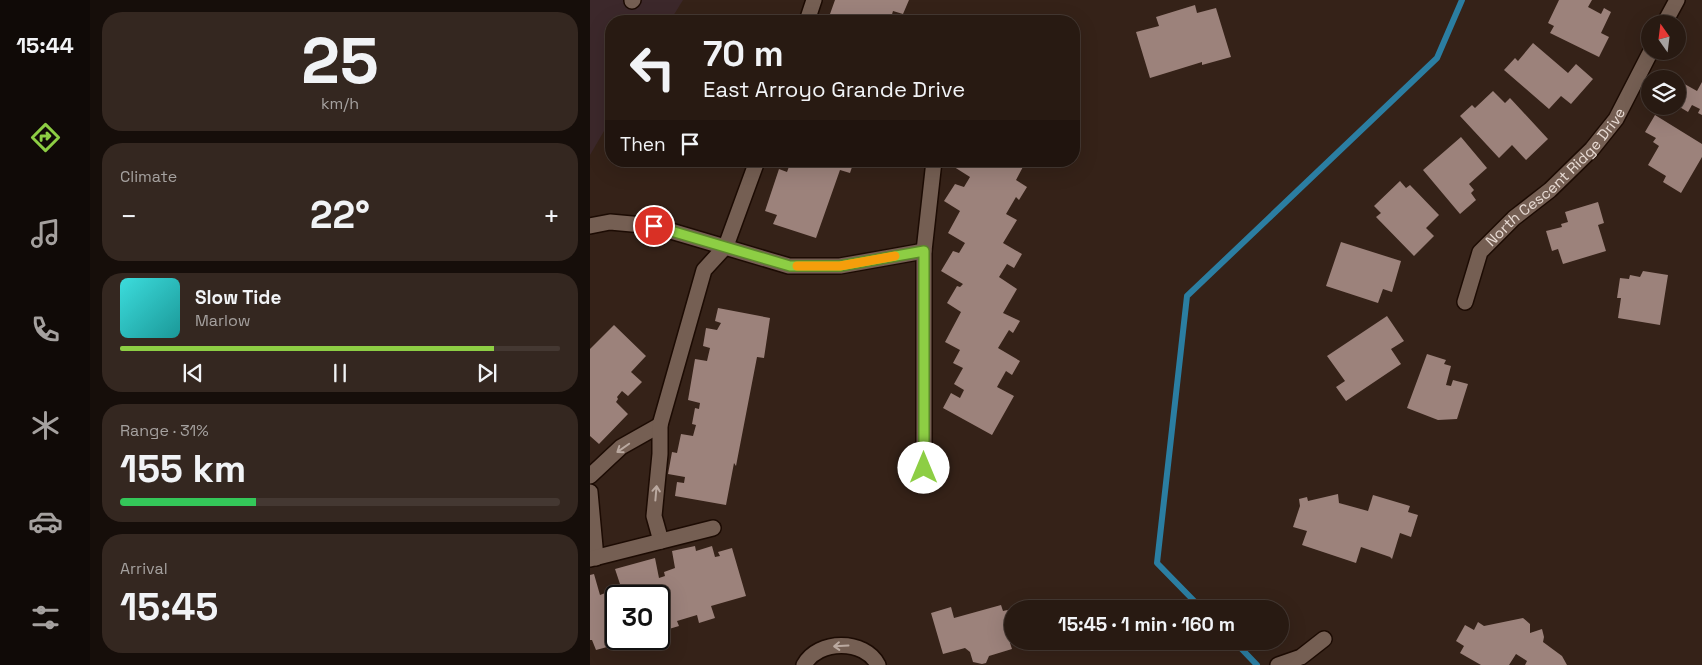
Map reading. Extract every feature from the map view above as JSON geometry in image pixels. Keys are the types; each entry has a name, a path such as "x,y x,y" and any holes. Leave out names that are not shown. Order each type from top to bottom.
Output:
{"street":[{"path":"809,15 814,0"},
{"path":"1668,15 1676,0"},
{"name":"North Cescent Ridge Drive","path":"1465,302 1480,252 1514,218 1550,190 1592,149 1616,120 1646,60"},
{"path":"662,541 654,516 660,454 660,425 704,270 726,246 755,167"},
{"path":"924,468 924,251 933,167"},
{"path":"590,226 610,222 654,226 790,266 840,266 924,251"},
{"path":"590,476 621,448 660,425"},
{"path":"590,492 593,558 713,528"},
{"path":"1278,665 1301,657 1324,639"},
{"path":"804,665 808,657 816,651 830,647 850,646 866,651 875,658 878,665"}],"shaded area":[{"path":"590,0 683,0 674,15 605,15 605,129 590,155"}],"building":[{"path":"835,0 909,0 903,14 893,11 892,15 830,14"},
{"path":"1559,0 1592,0 1588,7 1601,14 1604,8 1611,12 1601,33 1609,37 1599,57 1550,33 1554,26 1548,23"},
{"path":"1195,5 1197,13 1216,8 1231,57 1202,65 1202,62 1150,78 1136,32 1159,26 1156,17"},
{"path":"1533,43 1568,73 1576,64 1593,79 1571,104 1561,96 1549,109 1504,70 1515,58 1518,61"},
{"path":"1702,82 1702,115 1698,113 1700,109 1692,105 1688,112 1686,111 1686,85 1697,91"},
{"path":"1493,91 1505,103 1510,98 1548,139 1526,160 1512,145 1499,158 1460,116 1472,105 1475,108"},
{"path":"1655,115 1702,144 1702,157 1681,193 1663,182 1666,176 1648,165 1659,146 1653,142 1656,138 1645,132"},
{"path":"1461,137 1487,168 1469,184 1474,190 1471,193 1476,200 1460,214 1423,170"},
{"path":"789,167 852,167 850,173 840,170 816,238 773,224 777,215 765,211 779,169 787,172"},
{"path":"954,167 1023,167 1016,180 1027,187 1019,200 1016,197 1006,214 1017,220 1003,243 1022,254 1014,268 1007,264 999,277 1017,289 1003,313 1020,321 1013,333 1009,330 998,348 1020,361 1012,375 1006,371 997,387 1014,396 992,435 943,408 951,393 960,398 964,390 954,384 963,368 953,363 960,350 945,342 961,312 947,303 957,286 960,287 963,284 941,271 953,251 959,253 965,243 948,233 960,211 944,201 955,184 964,187 970,177"},
{"path":"1400,181 1406,188 1410,185 1439,215 1426,228 1434,236 1414,256 1376,217 1381,213 1374,206"},
{"path":"1598,202 1604,223 1598,225 1606,251 1563,264 1558,249 1552,251 1546,231 1562,227 1561,224 1568,222 1565,212"},
{"path":"1341,242 1401,261 1392,292 1383,289 1378,303 1326,286"},
{"path":"1643,271 1668,275 1660,325 1618,318 1621,298 1617,298 1620,278 1629,279 1630,275 1640,277"},
{"path":"718,308 770,318 764,358 757,357 736,466 734,463 726,505 675,496 677,482 684,483 685,477 668,474 672,452 677,453 681,434 693,436 696,425 692,424 695,408 699,409 700,403 688,400 695,359 707,361 710,348 703,346 706,328 717,330 721,323 715,321"},
{"path":"1387,316 1404,341 1391,349 1401,364 1346,401 1336,387 1345,381 1327,356"},
{"path":"614,325 646,356 631,372 642,382 628,396 622,391 617,397 616,402 628,414 599,444 590,436 590,349"},
{"path":"1427,354 1446,360 1444,364 1451,366 1446,385 1451,386 1453,380 1468,384 1457,419 1438,420 1407,408"},
{"path":"1338,494 1339,503 1368,511 1373,495 1410,506 1408,512 1418,515 1411,537 1400,533 1392,559 1361,547 1356,563 1302,545 1307,531 1293,527 1300,506 1299,499 1307,497 1308,501"},
{"path":"695,546 696,551 712,546 715,557 720,556 718,552 732,548 746,596 711,606 715,618 699,623 697,615 677,621 679,626 670,629 670,585 616,585 620,584 615,569 655,558 659,578 665,576 664,572 675,568 672,551"},
{"path":"594,574 600,595 605,593 605,648 596,650 592,640 590,640 590,575"},
{"path":"1001,605 1004,611 1004,650 1009,650 989,656 986,663 982,664 973,662 970,652 965,648 943,654 931,613 951,607 954,618"},
{"path":"1523,618 1530,624 1530,633 1542,629 1543,642 1562,656 1567,665 1525,665 1527,661 1516,654 1509,665 1481,665 1460,653 1464,646 1456,641 1465,625 1474,630 1478,622 1484,626"}],"waterway":[{"path":"1193,600 1157,563 1187,296 1437,58 1462,0"},
{"path":"1243,650 1257,665"}],"slow traffic":[{"path":"797,266 840,266 895,256"}],"route":[{"path":"654,226 790,266 840,266 924,251 924,468"}]}
